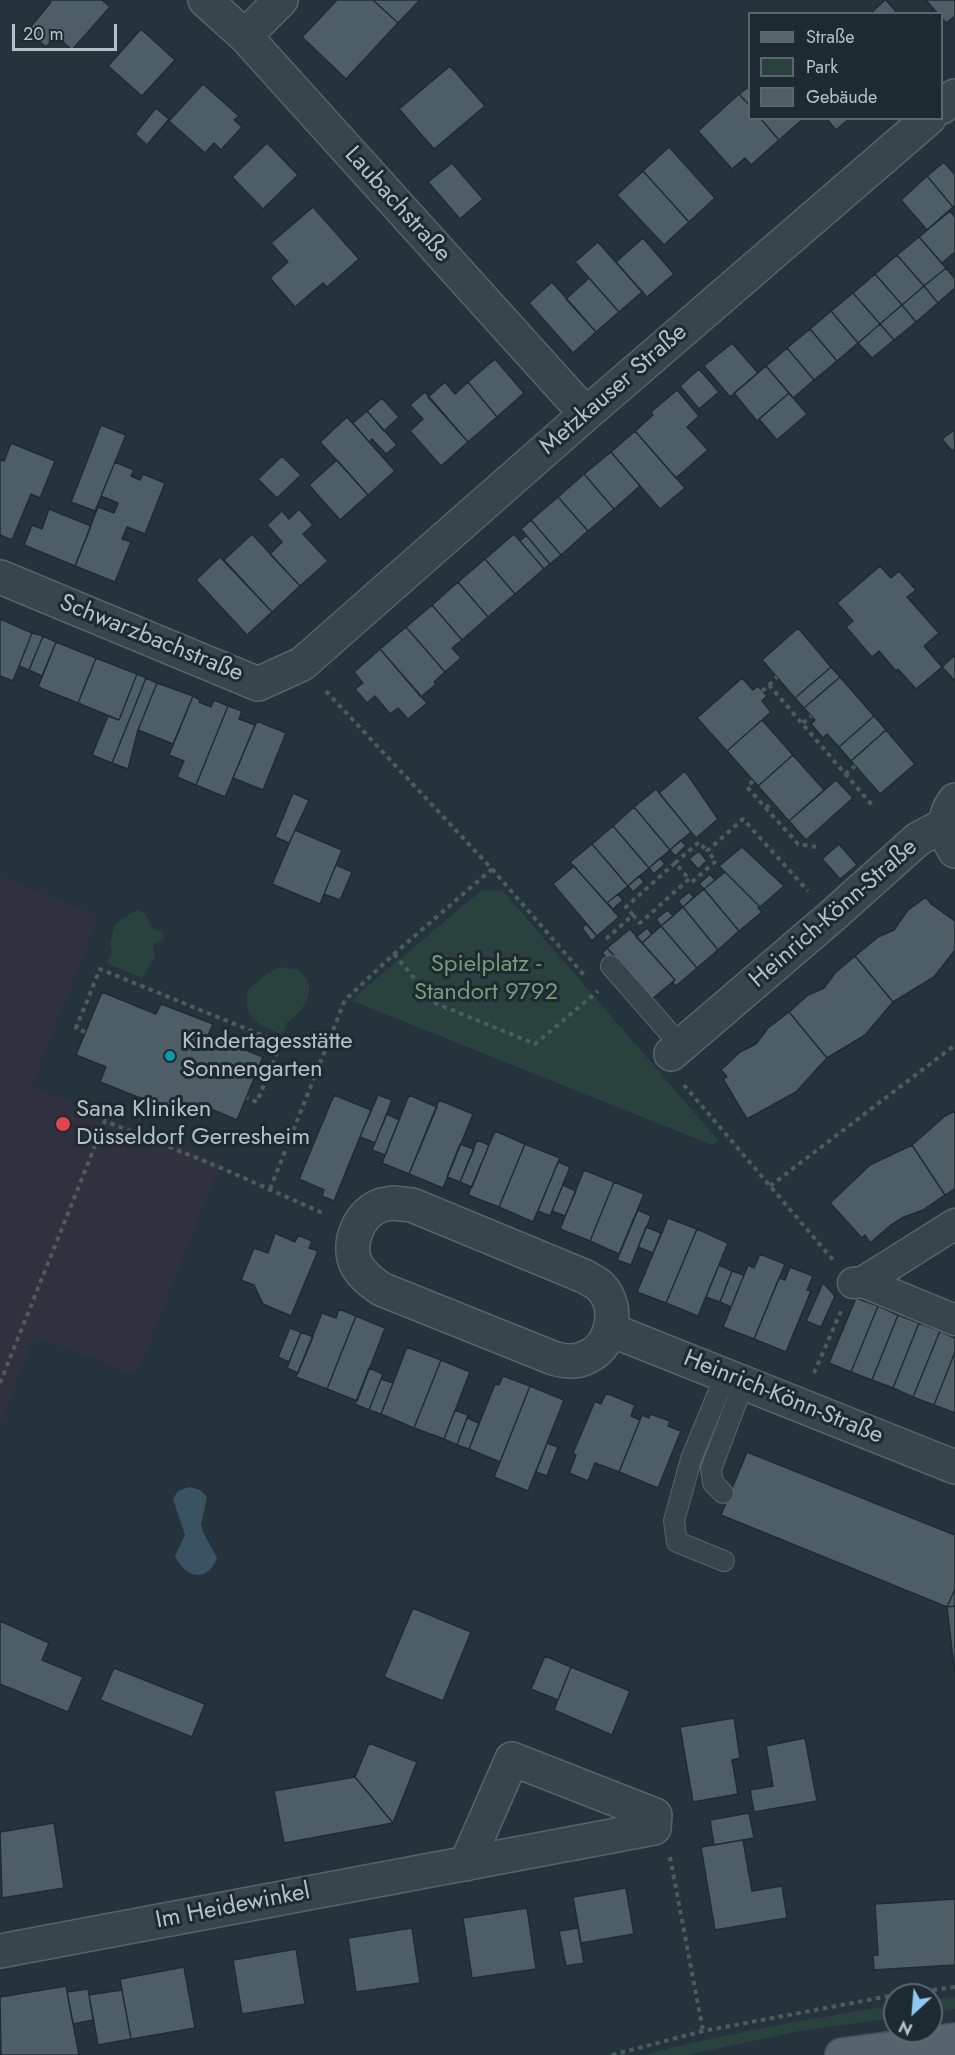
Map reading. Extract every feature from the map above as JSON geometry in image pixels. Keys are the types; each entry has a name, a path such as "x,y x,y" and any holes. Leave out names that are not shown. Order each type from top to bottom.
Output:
{"main road":[{"path":"842,2055 948,2046"}],"street":[{"name":"Laubachstraße","path":"205,0 245,36 586,414"},
{"path":"245,36 281,0"},
{"path":"943,107 955,96"},
{"name":"Metzkauser Straße","path":"302,664 586,414 927,120"},
{"name":"Schwarzbachstraße","path":"0,577 258,684 302,664"},
{"name":"Heinrich-Könn-Straße","path":"678,1060 918,839 951,825"},
{"path":"393,1203 412,1205 585,1277 601,1287 610,1300 611,1330 600,1347 587,1358 570,1362 553,1358 381,1289 366,1278 356,1264 353,1247 356,1229 366,1216 379,1206 393,1203"},
{"path":"858,1283 955,1224"},
{"path":"858,1283 955,1320"},
{"name":"Heinrich-Könn-Straße","path":"611,1330 955,1467"},
{"path":"466,1864 512,1759 655,1815 654,1828"},
{"name":"Im Heidewinkel","path":"0,1951 654,1828"}],"lane":[{"path":"611,966 678,1060"},
{"path":"723,1493 713,1484 711,1469 735,1378"},
{"path":"724,1561 677,1542 674,1521 691,1459 735,1378"}],"path":[{"path":"302,664 352,722 492,869 606,999"},
{"path":"762,691 777,677"},
{"path":"770,685 872,805"},
{"path":"803,723 811,716"},
{"path":"845,774 855,766"},
{"path":"753,781 747,787 798,844 816,847"},
{"path":"766,808 772,802"},
{"path":"707,851 743,819 831,917"},
{"path":"675,863 692,882 716,861 699,842 675,863 626,907 640,923 689,879"},
{"path":"270,1189 345,1000 492,869"},
{"path":"600,944 633,915"},
{"path":"394,954 435,1003 535,1044 599,991"},
{"path":"576,965 584,958"},
{"path":"85,1032 76,1028 100,969 281,1043 257,1102 247,1098"},
{"path":"770,1186 955,1046"},
{"path":"678,1060 770,1186 858,1283 801,1404"},
{"path":"0,1383 105,1121 270,1189 356,1229"},
{"path":"654,1828 669,1854 703,2031"},
{"path":"612,2055 703,2031 883,1997"}],"shaded area":[{"name":"Sana Kliniken Düsseldorf Gerresheim","path":"0,876 99,916 31,1086 221,1162 136,1375 35,1336 0,1424"},
{"path":"189,1487 200,1490 207,1497 201,1524 217,1558 208,1571 196,1575 185,1570 175,1556 185,1535 173,1499 178,1491"}],"green space":[{"name":"Spielplatz - Standort 9792","path":"482,890 503,891 718,1140 712,1145 353,1001 357,995"},
{"path":"137,910 147,917 152,928 163,932 164,938 153,945 155,957 142,978 107,963 112,954 110,943 115,924"},
{"path":"280,967 298,970 308,981 309,987 304,1005 287,1022 283,1035 260,1025 251,1015 247,1000 248,990 267,974"},
{"path":"955,1997 955,2009 943,2011 943,1998"},
{"path":"883,2007 883,2020 799,2031 687,2055 644,2055 737,2033"}],"building":[{"path":"49,0 102,0 110,7 72,50 56,36 46,47 27,31 51,2"},
{"path":"337,0 373,0 398,23 346,79 302,37"},
{"path":"373,0 420,0 398,23"},
{"path":"885,0 896,12 872,12"},
{"path":"926,0 955,0 955,16 946,23 943,19 943,12 936,12"},
{"path":"141,29 175,60 142,96 108,66"},
{"path":"450,66 485,106 434,149 399,109"},
{"path":"203,84 239,116 234,120 242,127 221,150 214,143 205,153 169,121"},
{"path":"748,87 748,104 739,94"},
{"path":"739,94 748,104 748,120 762,120 779,140 751,165 745,158 732,169 698,131"},
{"path":"156,108 169,119 147,145 135,134"},
{"path":"762,120 802,120 779,140"},
{"path":"828,120 848,120 836,130"},
{"path":"267,143 298,175 263,209 232,177"},
{"path":"669,147 715,198 689,222 643,171"},
{"path":"944,162 955,175 955,206 953,207 927,176"},
{"path":"452,163 483,199 460,219 428,182"},
{"path":"643,171 689,222 664,245 617,195"},
{"path":"927,176 953,207 927,230 901,200"},
{"path":"313,207 359,259 327,287 323,283 295,307 270,278 288,262 271,243"},
{"path":"950,211 955,217 955,252 942,263 919,237"},
{"path":"919,237 946,268 924,286 897,255"},
{"path":"643,238 674,274 647,297 616,262"},
{"path":"598,242 642,292 619,312 575,262"},
{"path":"897,255 924,286 902,305 875,274"},
{"path":"946,268 955,279 955,288 938,303 924,286"},
{"path":"875,274 902,305 880,324 853,293"},
{"path":"589,278 619,312 596,332 566,299"},
{"path":"552,282 596,332 573,353 529,303"},
{"path":"924,286 938,303 916,322 902,305"},
{"path":"853,293 880,324 858,343 831,311"},
{"path":"902,305 916,322 894,340 880,324"},
{"path":"831,311 858,343 837,361 810,329"},
{"path":"880,324 894,340 872,358 858,343"},
{"path":"810,329 837,361 814,380 787,348"},
{"path":"732,343 758,373 730,397 704,366"},
{"path":"787,348 814,380 793,398 766,366"},
{"path":"495,359 524,393 497,417 468,382"},
{"path":"766,366 789,393 757,421 734,393"},
{"path":"699,369 719,392 699,409 680,386"},
{"path":"445,382 455,394 468,382 497,417 468,442 428,397"},
{"path":"677,390 699,416 687,427 708,450 676,478 635,431 653,415 651,412"},
{"path":"425,392 468,442 441,466 410,431 423,419 410,405"},
{"path":"789,393 807,414 777,440 759,419"},
{"path":"382,398 399,417 384,431 367,411"},
{"path":"367,411 397,445 386,454 372,439 369,442 353,423"},
{"path":"347,417 395,471 368,495 320,442"},
{"path":"101,425 126,435 95,511 71,502"},
{"path":"954,430 955,448 952,451 942,439"},
{"path":"635,431 685,488 660,509 611,452"},
{"path":"11,443 55,461 40,498 31,494 12,540 0,535 0,460 4,461"},
{"path":"611,452 640,486 614,509 584,474"},
{"path":"282,456 301,475 277,498 258,479"},
{"path":"337,460 368,495 340,520 309,485"},
{"path":"115,462 134,470 131,476 140,480 143,474 165,483 145,534 127,527 122,539 131,542 115,582 75,566 98,507 114,513 118,503 101,496"},
{"path":"584,474 614,509 588,531 558,497"},
{"path":"558,497 588,531 561,555 531,520"},
{"path":"49,509 91,526 75,566 24,545 32,525 42,529"},
{"path":"299,509 313,525 303,534 328,561 300,586 270,554 282,542 267,525 282,511 289,519"},
{"path":"531,520 561,555 550,564 521,529"},
{"path":"252,534 300,586 272,612 224,560"},
{"path":"514,534 544,569 515,594 485,559"},
{"path":"526,535 550,564 544,569 520,541"},
{"path":"220,557 272,612 247,635 196,580"},
{"path":"485,559 515,594 488,617 458,582"},
{"path":"880,566 891,578 899,571 916,590 907,597 939,633 924,646 942,667 916,689 879,651 872,657 846,627 853,621 837,603"},
{"path":"458,582 488,617 462,640 432,605"},
{"path":"432,605 462,640 452,648 461,658 445,672 406,627"},
{"path":"0,619 32,633 13,681 0,676"},
{"path":"406,627 445,672 434,682 436,684 421,697 380,649"},
{"path":"798,628 831,667 795,698 762,660"},
{"path":"32,633 43,636 29,670 19,666"},
{"path":"43,636 56,642 42,676 29,670"},
{"path":"56,642 96,658 78,703 38,687"},
{"path":"380,649 427,703 408,719 398,708 390,714 375,696 367,703 355,689 363,683 354,672"},
{"path":"955,655 955,681 942,667"},
{"path":"96,658 137,674 119,720 78,703"},
{"path":"831,667 840,677 804,708 795,698"},
{"path":"137,674 146,678 112,763 92,755 108,716 119,720"},
{"path":"840,677 874,716 839,747 827,734 823,738 811,724 815,720 804,708"},
{"path":"146,678 157,683 138,730 128,769 112,763"},
{"path":"742,678 753,690 758,686 767,696 762,701 771,712 727,751 697,718"},
{"path":"157,683 193,696 173,744 138,730"},
{"path":"193,696 200,700 199,702 211,707 214,700 228,706 196,785 177,777 184,761 169,755"},
{"path":"228,706 242,711 239,719 255,725 225,797 196,785"},
{"path":"874,716 886,730 851,761 839,747"},
{"path":"762,720 793,755 758,786 727,751"},
{"path":"257,721 286,733 263,790 233,778"},
{"path":"886,730 915,764 880,794 851,761"},
{"path":"793,755 824,790 789,821 758,786"},
{"path":"685,771 718,819 696,838 659,793"},
{"path":"836,780 853,798 806,840 789,821"},
{"path":"656,789 691,832 670,850 634,807"},
{"path":"293,793 309,800 289,843 275,837"},
{"path":"634,807 670,850 649,868 613,826"},
{"path":"613,826 649,868 628,886 592,844"},
{"path":"295,830 342,850 320,904 272,884"},
{"path":"681,840 686,846 675,856 670,850"},
{"path":"592,844 628,886 607,903 570,862"},
{"path":"839,844 857,865 840,879 822,859"},
{"path":"742,847 784,886 760,907 719,866"},
{"path":"699,851 707,861 698,869 689,859"},
{"path":"660,858 665,864 654,874 649,868"},
{"path":"336,865 352,872 340,900 324,894"},
{"path":"574,866 619,917 597,936 553,884"},
{"path":"725,872 760,907 758,908 762,912 739,931 704,889"},
{"path":"710,874 715,880 704,889 699,884"},
{"path":"639,876 644,882 633,892 628,886"},
{"path":"704,889 739,931 718,950 683,907"},
{"path":"689,892 694,897 683,907 678,901"},
{"path":"618,894 623,900 613,909 607,903"},
{"path":"926,897 931,904 955,921 955,950 934,977 893,1002 855,956 878,937 894,930 908,910"},
{"path":"683,907 718,950 697,968 661,926"},
{"path":"668,910 673,916 661,926 656,919"},
{"path":"586,924 597,936 592,941 582,928"},
{"path":"661,926 697,968 676,986 672,982 675,980 642,943"},
{"path":"647,928 652,934 642,943 636,937"},
{"path":"630,929 675,980 652,999 607,948"},
{"path":"607,948 618,960 613,964 602,953"},
{"path":"855,956 893,1002 865,1035 827,1058 789,1012 808,995 824,988 835,973"},
{"name":"Kindertagesstätte Sonnengarten","path":"102,992 156,1014 161,1004 213,1024 208,1035 263,1057 237,1120 199,1104 192,1120 159,1106 156,1111 141,1105 143,1099 100,1082 106,1067 76,1055"},
{"path":"789,1012 827,1058 796,1092 747,1119 723,1079 727,1077 721,1070 740,1052 756,1044 768,1028"},
{"path":"334,1095 371,1110 334,1201 322,1196 324,1190 299,1179"},
{"path":"378,1095 392,1100 375,1143 360,1137"},
{"path":"409,1095 437,1107 409,1174 382,1163"},
{"path":"439,1100 473,1114 443,1188 409,1174"},
{"path":"955,1111 955,1189 945,1195 912,1145 945,1116"},
{"path":"387,1114 399,1120 385,1155 372,1150"},
{"path":"495,1131 525,1144 499,1207 468,1195"},
{"path":"477,1140 489,1145 472,1187 460,1182"},
{"path":"460,1144 474,1149 460,1182 447,1177"},
{"path":"525,1144 560,1158 533,1222 499,1207"},
{"path":"912,1145 945,1195 923,1210 891,1225 870,1243 865,1235 862,1238 830,1203 870,1165"},
{"path":"558,1162 570,1167 550,1216 538,1211"},
{"path":"584,1170 614,1182 590,1241 560,1229"},
{"path":"614,1182 644,1194 619,1254 590,1241"},
{"path":"563,1185 576,1191 565,1216 552,1211"},
{"path":"638,1210 651,1216 631,1265 617,1260"},
{"path":"668,1218 697,1229 666,1303 637,1292"},
{"path":"646,1227 661,1233 653,1253 638,1247"},
{"path":"697,1229 728,1243 698,1316 666,1303"},
{"path":"275,1233 295,1242 298,1235 312,1241 309,1248 318,1251 291,1316 263,1304 254,1285 241,1280 254,1248 268,1253"},
{"path":"760,1254 785,1264 754,1339 723,1327 748,1265 754,1268"},
{"path":"719,1265 732,1271 720,1302 706,1297"},
{"path":"790,1267 813,1276 807,1290 811,1291 786,1352 754,1339 779,1278 785,1280"},
{"path":"732,1271 744,1275 731,1307 720,1302"},
{"path":"823,1283 835,1296 821,1327 806,1321"},
{"path":"856,1298 878,1306 851,1372 829,1363"},
{"path":"878,1306 898,1315 872,1380 851,1372"},
{"path":"339,1309 356,1316 327,1389 296,1377 322,1313 336,1318"},
{"path":"898,1315 919,1323 893,1388 872,1380"},
{"path":"356,1316 385,1328 357,1401 327,1389"},
{"path":"919,1323 940,1331 913,1397 893,1388"},
{"path":"290,1328 301,1332 289,1362 278,1357"},
{"path":"940,1331 955,1338 955,1352 934,1405 913,1397"},
{"path":"301,1332 313,1337 298,1373 287,1368"},
{"path":"407,1347 441,1360 414,1428 381,1414"},
{"path":"955,1352 955,1413 934,1405"},
{"path":"441,1360 470,1372 444,1439 414,1428"},
{"path":"369,1368 383,1374 369,1410 355,1404"},
{"path":"503,1376 530,1386 500,1462 469,1449 495,1384 499,1385"},
{"path":"381,1379 393,1383 381,1414 369,1410"},
{"path":"530,1386 564,1400 528,1491 494,1477"},
{"path":"606,1393 635,1405 631,1416 640,1420 619,1472 595,1463 588,1481 569,1473 576,1455 573,1453 595,1401 601,1404"},
{"path":"455,1410 468,1415 457,1445 444,1439"},
{"path":"650,1414 670,1421 668,1426 681,1431 658,1488 619,1472 642,1415 649,1418"},
{"path":"467,1418 479,1423 469,1449 457,1445"},
{"path":"547,1443 558,1447 547,1476 536,1472"},
{"path":"747,1452 955,1535 955,1589 947,1607 721,1515"},
{"path":"955,1589 955,1606 947,1607"},
{"path":"955,1606 955,1676 947,1607"},
{"path":"413,1608 471,1632 443,1701 384,1677"},
{"path":"0,1621 49,1643 42,1660 83,1677 68,1712 0,1684"},
{"path":"545,1656 571,1667 558,1700 531,1689"},
{"path":"571,1667 630,1691 612,1735 554,1710"},
{"path":"114,1668 205,1704 192,1737 100,1700"},
{"path":"734,1718 740,1758 732,1760 738,1794 693,1802 680,1727"},
{"path":"805,1738 817,1801 754,1812 750,1790 773,1786 766,1746"},
{"path":"369,1743 417,1762 393,1823 355,1777"},
{"path":"355,1777 393,1823 284,1843 274,1791"},
{"path":"749,1813 754,1838 714,1845 710,1820"},
{"path":"54,1823 64,1888 2,1898 0,1832"},
{"path":"743,1840 752,1891 782,1886 787,1918 715,1930 701,1847"},
{"path":"626,1888 634,1934 581,1943 573,1897"},
{"path":"955,1899 955,1965 872,1970 874,1969 873,1955 878,1955 875,1904"},
{"path":"527,1908 536,1969 472,1978 463,1918"},
{"path":"412,1928 420,1983 356,1992 348,1938"},
{"path":"578,1928 584,1963 566,1966 559,1931"},
{"path":"296,1949 305,2004 242,2014 233,1960"},
{"path":"184,1967 195,2028 131,2039 120,1979"},
{"path":"66,1986 79,2055 1,2055 0,1997"},
{"path":"88,1989 93,2020 73,2024 67,1992"},
{"path":"122,1990 131,2039 98,2045 89,1995"}],"place":[{"name":"Kindertagesstätte Sonnengarten","path":"170,1056"},
{"name":"Sana Kliniken Düsseldorf Gerresheim","path":"63,1124"}]}
